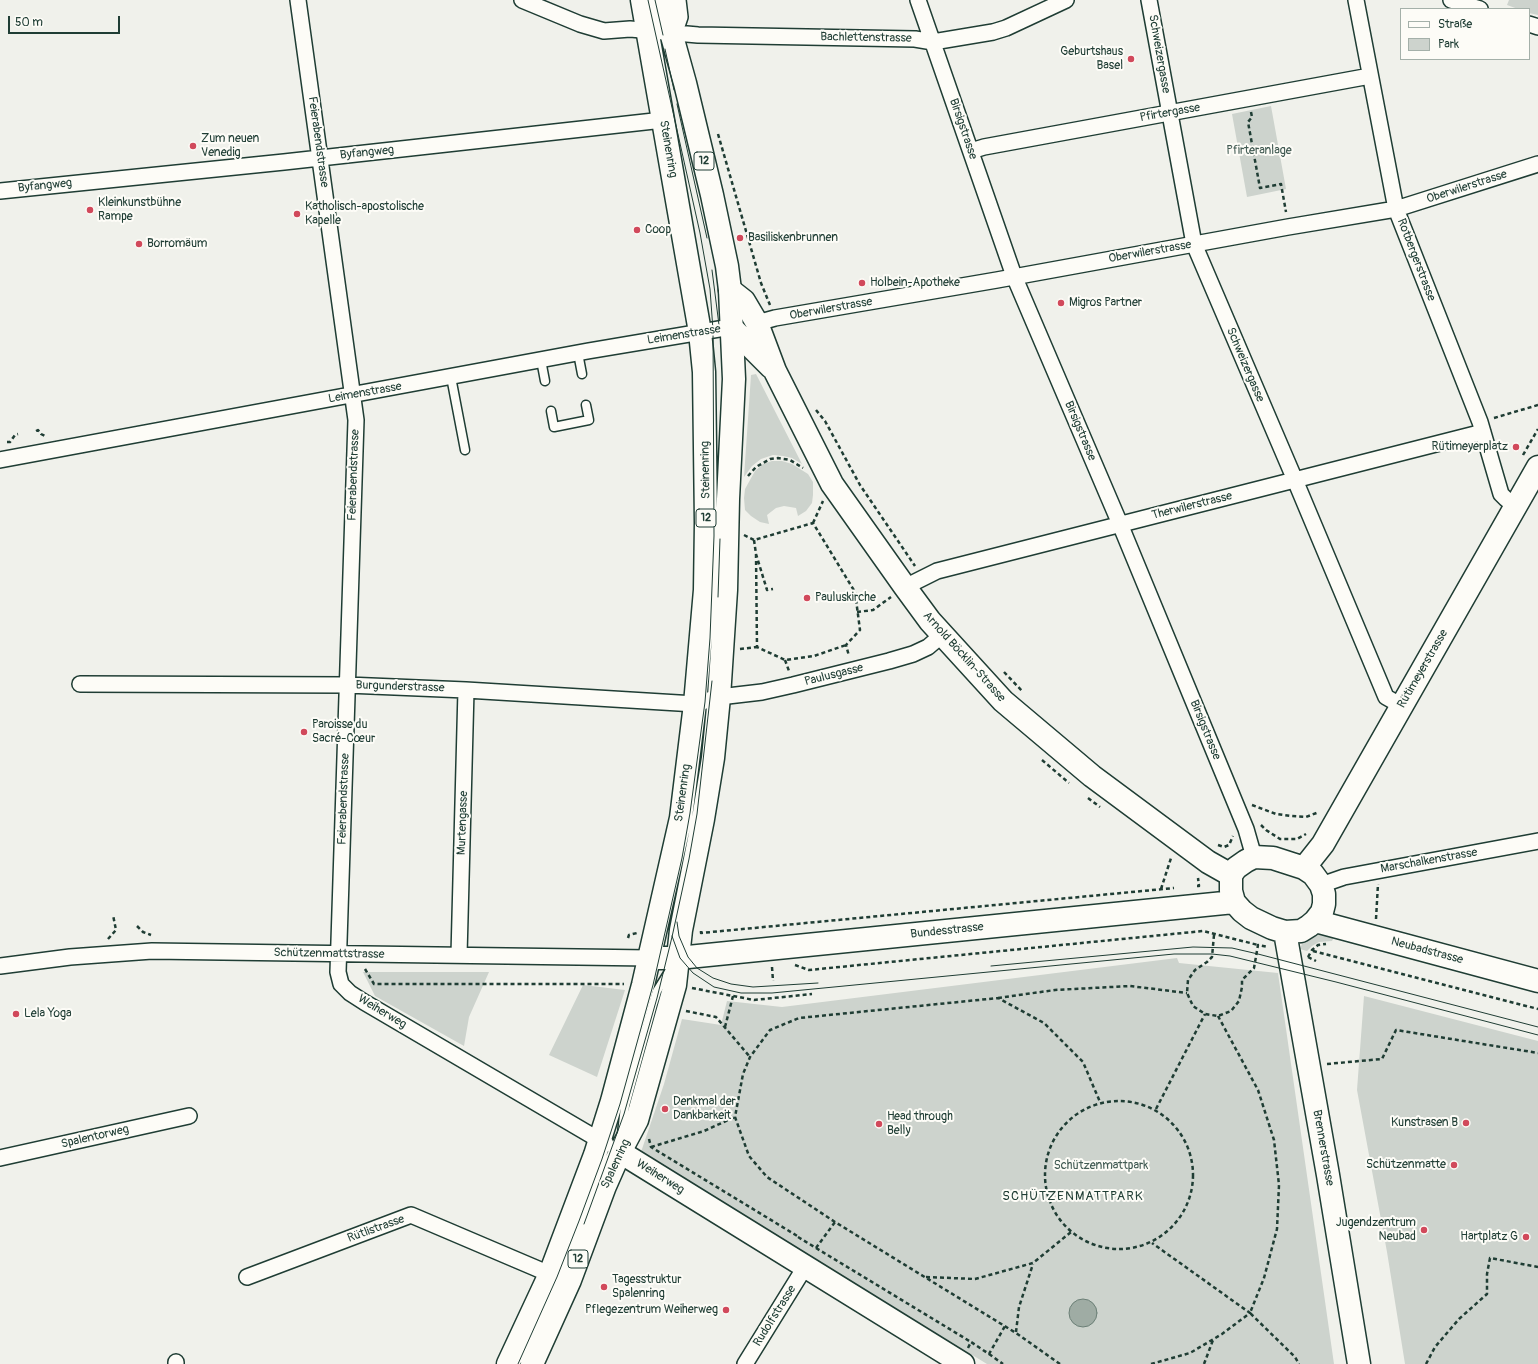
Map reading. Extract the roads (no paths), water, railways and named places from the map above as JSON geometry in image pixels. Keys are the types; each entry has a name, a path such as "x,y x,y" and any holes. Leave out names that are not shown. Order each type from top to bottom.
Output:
{"main road":[{"name":"12","path":"642,0 659,32"},
{"name":"12","path":"659,32 662,0"},
{"name":"Steinenring","path":"659,32 663,120 700,332 704,372 706,523 704,590 695,704 662,958"},
{"name":"Steinenring","path":"659,32 685,83 712,195 727,266 730,290 734,379 728,499 726,590 719,697 712,758 703,819 682,930 662,958"},
{"name":"Arnold Böcklin-Strasse","path":"730,290 766,320 775,371 832,484 914,582 942,635 1003,701 1092,776 1208,862 1231,876"},
{"name":"Arnold Böcklin-Strasse","path":"731,328 775,371"},
{"name":"Rütimeyerstrasse","path":"1304,868 1323,844 1516,506 1529,464"},
{"path":"1254,857 1273,858 1304,868 1313,874 1321,885 1324,904 1322,912 1316,921 1301,930 1294,947 1272,928 1251,918 1234,902 1230,891 1231,876 1236,868 1254,857"},
{"name":"Bundesstrasse","path":"662,958 1234,902"},
{"name":"Neubadstrasse","path":"1316,921 1538,980"},
{"name":"Brennerstrasse","path":"1294,947 1308,1066 1359,1364"},
{"name":"Spalenring","path":"532,1364 559,1278 620,1070 662,958"},
{"name":"Spalenring","path":"508,1364 559,1278 637,1120 675,985 662,958"},
{"name":"Weiherweg","path":"620,1152 961,1363"}],"street":[{"name":"Feierabendstrasse","path":"298,0 356,420 339,954"},
{"name":"Bachlettenstrasse","path":"522,0 580,24 604,31 630,29 698,35 915,39 933,42 993,32 1006,28 1066,0"},
{"path":"659,32 678,24 680,18 678,0"},
{"name":"Birsigstrasse","path":"918,0 1014,276 1120,524 1246,829 1254,857"},
{"name":"Schweizergasse","path":"1149,0 1194,244 1386,697 1402,706"},
{"name":"Rotbergerstrasse","path":"1356,0 1396,209 1481,427 1501,494 1506,500 1516,506"},
{"path":"1451,0 1477,8"},
{"name":"Pfirtergasse","path":"971,151 984,147 1370,76"},
{"name":"Byfangweg","path":"0,191 320,158 663,120"},
{"name":"Oberwilerstrasse","path":"766,320 1396,209 1538,164"},
{"name":"Leimenstrasse","path":"0,460 353,396 578,353 731,328"},
{"name":"Therwilerstrasse","path":"914,582 937,571 1295,480 1481,427"},
{"name":"Paulusgasse","path":"719,697 762,692 889,661 913,654 928,647 942,635"},
{"name":"Burgunderstrasse","path":"80,684 347,685 466,690 695,704 719,697"},
{"name":"Murtengasse","path":"459,956 466,690"},
{"name":"Marschalkenstrasse","path":"1321,885 1344,877 1538,841"},
{"name":"Schützenmattstrasse","path":"0,966 70,957 152,951 662,958"},
{"name":"Weiherweg","path":"339,954 338,972 341,984 350,993 620,1152"},
{"name":"Spalentorweg","path":"0,1158 189,1116"},
{"name":"Rütlistrasse","path":"247,1277 412,1215 559,1278"},
{"name":"Rudolfstrasse","path":"745,1364 805,1267"}],"lane":[{"path":"578,353 582,374"},
{"path":"541,360 545,381"},
{"path":"451,377 466,450"},
{"path":"551,411 554,427 589,420 586,405"}],"tram line":[{"path":"518,1364 557,1277 579,1221 602,1159 620,1104 653,985 682,858 690,813 705,702 710,638 714,536 713,330 710,289 700,233 648,0"},
{"path":"655,0 663,35"},
{"path":"665,49 674,90"},
{"path":"677,104 707,238"},
{"path":"712,270 719,325"},
{"path":"718,597 720,539"},
{"path":"584,1224 624,1114 657,998 672,937 697,814 712,681"},
{"path":"677,922 679,936 688,957 697,968 713,978 731,984 753,987 818,983"},
{"path":"672,936 680,958 693,973 714,987 741,993 772,993 1174,954 1212,954 1230,956 1336,982 1538,1035"},
{"path":"991,966 1193,947 1232,948 1538,1027"}],"place":[{"name":"Geburtshaus Basel","path":"1131,59"},
{"name":"Zum neuen Venedig","path":"193,146"},
{"name":"Kleinkunstbühne Rampe","path":"90,210"},
{"name":"Katholisch-apostolische Kapelle","path":"297,214"},
{"name":"Coop","path":"637,230"},
{"name":"Basiliskenbrunnen","path":"740,238"},
{"name":"Borromäum","path":"139,244"},
{"name":"Holbein-Apotheke","path":"862,283"},
{"name":"Migros Partner","path":"1061,303"},
{"name":"Rütimeyerplatz","path":"1516,447"},
{"name":"Pauluskirche","path":"807,598"},
{"name":"Paroisse du Sacré-Cœur","path":"304,732"},
{"name":"Lela Yoga","path":"16,1014"},
{"name":"Denkmal der Dankbarkeit","path":"665,1109"},
{"name":"Kunstrasen B","path":"1466,1123"},
{"name":"Head through Belly","path":"879,1124"},
{"name":"Schützenmatte","path":"1454,1165"},
{"name":"Jugendzentrum Neubad","path":"1424,1230"},
{"name":"Hartplatz G","path":"1526,1237"},
{"name":"Tagesstruktur Spalenring","path":"604,1287"},
{"name":"Pflegezentrum Weiherweg","path":"726,1310"}],"district":[{"name":"SCHÜTZENMATTPARK","path":"1073,1197"}],"park label":[{"name":"Pfirteranlage","path":"1259,151"},
{"name":"Schützenmattpark","path":"1101,1166"}]}
